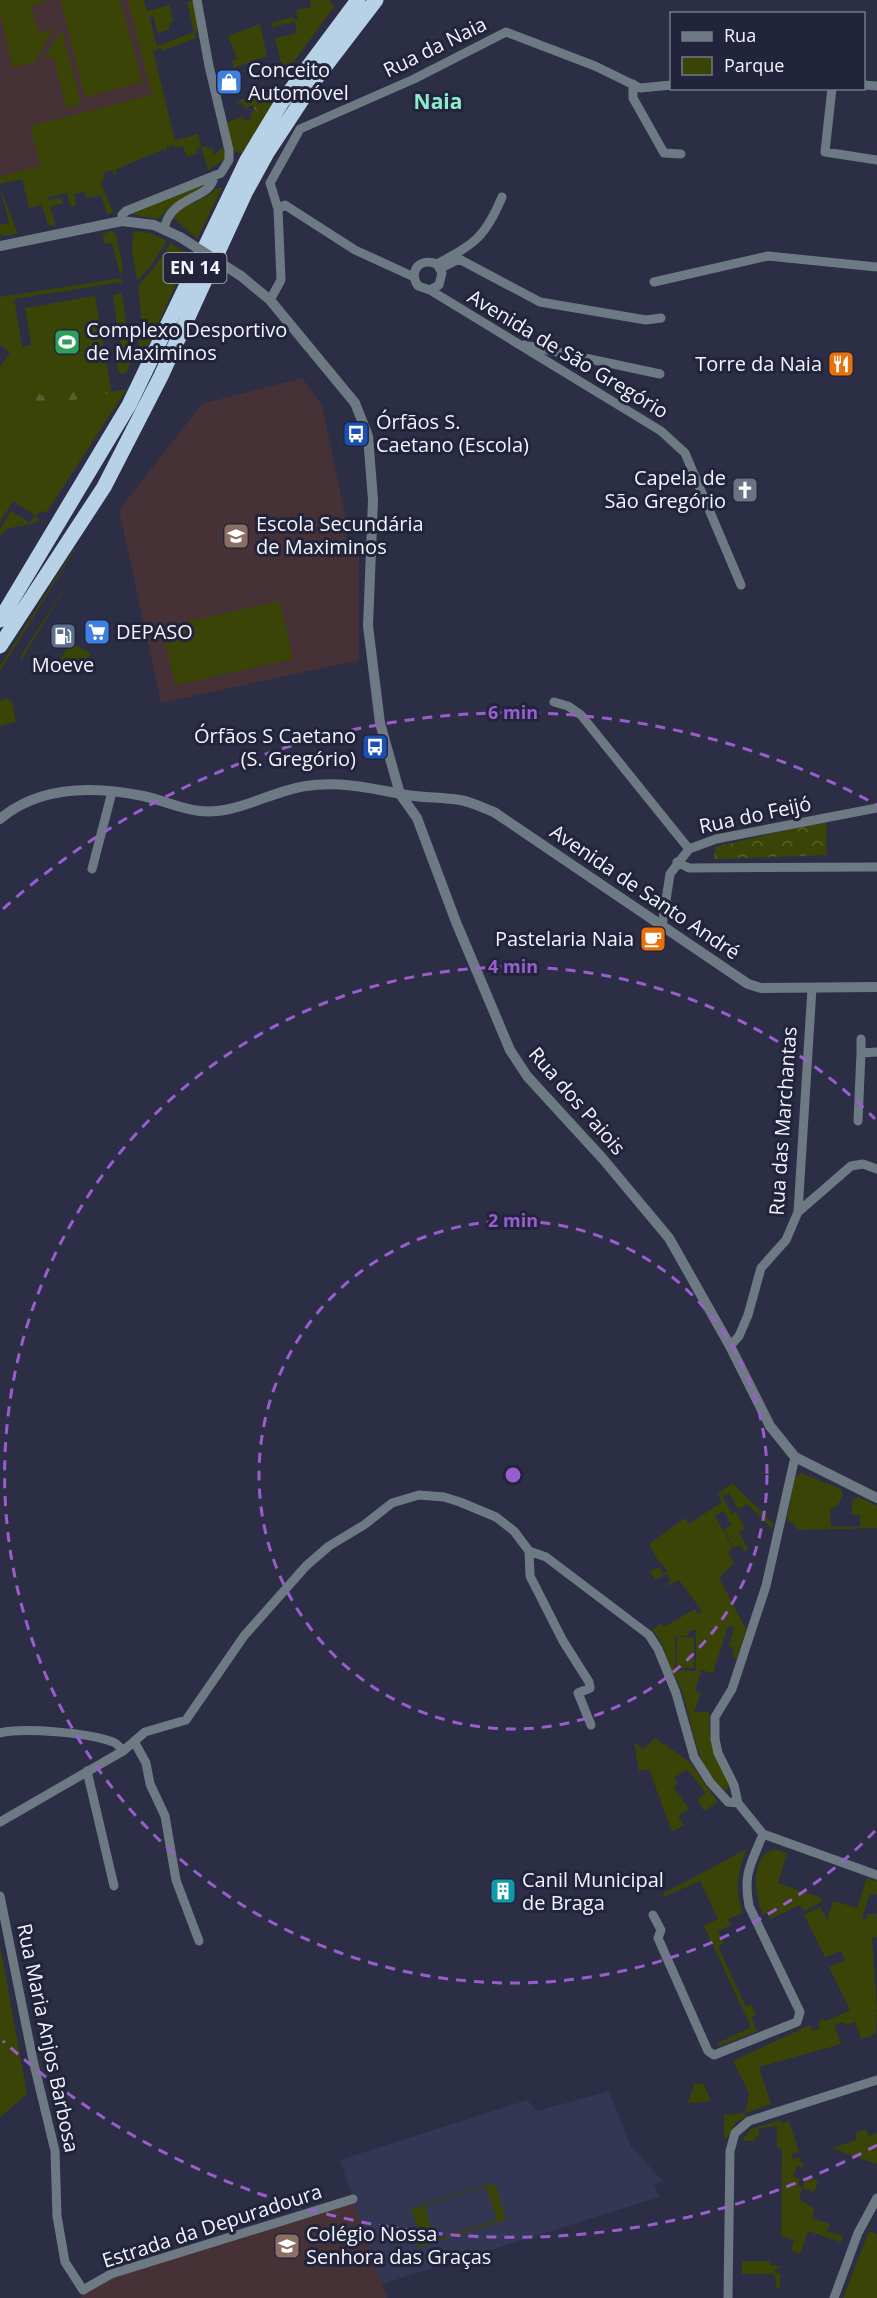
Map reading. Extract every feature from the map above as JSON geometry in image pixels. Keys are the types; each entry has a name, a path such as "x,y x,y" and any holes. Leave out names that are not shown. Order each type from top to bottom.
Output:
{"highway":[{"name":"EN 14","path":"0,620 129,405 247,160 282,102 358,0"},
{"name":"EN 14","path":"0,646 104,487 161,376 245,193 267,153 317,77 376,0"}],"street":[{"path":"122,221 122,215 126,211 214,176 225,168 229,150 209,66 197,0"},
{"name":"Rua da Naia","path":"278,209 270,183 300,129 414,79 506,32 542,44 640,88 670,85"},
{"path":"633,84 637,106 664,153 681,154"},
{"path":"832,90 825,152 877,160"},
{"path":"0,246 122,221 146,223 164,230 168,214 174,207 204,191 212,183 214,176"},
{"path":"439,266 475,242 490,225 502,197"},
{"path":"270,300 281,280 278,209 285,205 355,249 414,277"},
{"name":"Rua dos Paiois","path":"164,230 180,237 241,276 270,300 355,403 368,436 374,500 368,627 380,723 400,794 417,818 456,921 510,1050 526,1076 603,1159 669,1238 730,1346 770,1426 795,1457"},
{"path":"654,282 768,256 877,267"},
{"path":"439,266 442,281 430,290 418,286 414,271 421,263 427,261 439,266 459,259 540,302 646,320 661,318"},
{"name":"Avenida de São Gregório","path":"430,290 662,431 685,453 741,585"},
{"path":"515,343 660,374"},
{"path":"554,702 568,706 581,715 689,849"},
{"name":"Avenida de Santo André","path":"0,819 14,807 34,797 66,791 112,792 143,796 201,811 223,809 304,786 363,786 400,794 462,800 495,812 747,984 761,988 877,987"},
{"path":"92,869 112,792"},
{"name":"Rua do Feijó","path":"662,926 670,874 689,849 716,839 877,808"},
{"path":"677,862 689,868 877,867"},
{"name":"Rua das Marchantas","path":"730,1346 743,1325 761,1268 786,1240 798,1212 812,988"},
{"path":"858,1121 861,1039"},
{"path":"861,1053 877,1052"},
{"path":"798,1212 851,1166 864,1164 877,1169"},
{"path":"877,1498 795,1457 766,1586 732,1689 716,1717 718,1753 734,1785 738,1803 763,1834 877,1875"},
{"path":"0,1822 123,1751 145,1732 186,1720 244,1636 306,1566 329,1546 364,1525 392,1503 419,1495 444,1497 496,1517 514,1531 529,1551 546,1557 649,1635 658,1649 676,1693 694,1757 710,1782 728,1802 738,1803"},
{"path":"529,1551 530,1575 563,1641 589,1682 590,1688 578,1693 591,1725"},
{"path":"0,1733 27,1729 54,1732 114,1742 123,1751"},
{"path":"135,1743 146,1763 150,1784 165,1816 176,1880 199,1941"},
{"path":"87,1772 114,1886"},
{"path":"653,1915 661,1930 658,1938 708,2051 714,2055 797,2022 800,2012 749,1906 746,1891 747,1871 763,1834"},
{"name":"Rua Maria Anjos Barbosa","path":"0,1896 33,2060 55,2151 57,2216 65,2262 82,2294"},
{"path":"728,2298 730,2151 735,2133 748,2121 877,2080"},
{"path":"834,2298 858,2233 877,2198"},
{"name":"Estrada da Depuradoura","path":"82,2294 111,2274 354,2199"}],"shaded area":[{"path":"11,0 140,0 175,140 0,184 0,5"},
{"name":"Escola Secundária de Maximinos","path":"302,378 322,405 346,519 347,552 359,556 359,660 161,703 119,510 202,404"},
{"path":"609,2091 631,2147 663,2181 654,2184 659,2197 382,2284 340,2160 527,2100 537,2111"},
{"name":"Colégio Nossa Senhora das Graças","path":"353,2199 387,2298 81,2298 83,2290 111,2274"}],"green space":[{"path":"0,0 47,0 31,7 39,33 53,29 35,62 13,68 0,14"},
{"path":"60,0 120,0 142,82 85,97"},
{"path":"128,0 144,0 147,11 170,5 173,22 169,23 170,29 158,33 153,16 149,17 157,46 194,32 187,2 194,0 198,27 195,36 198,37 163,51 162,48 153,51 175,140 198,134 201,147 196,149 197,154 187,157 183,146 176,148 173,145 166,148 166,152 162,150 156,152 156,157 154,153 115,170 117,174 114,175 112,170 103,173 105,179 100,181 113,212 107,214 101,195 86,198 85,192 74,194 76,205 71,207 67,193 48,197 49,200 60,198 64,203 50,207 56,226 48,225 42,205 29,208 22,179 0,184 0,176 40,166 30,126 152,95"},
{"path":"310,0 329,0 335,6 284,75 275,38 297,33 295,22 272,27 271,23 293,17 294,20 298,19 296,10 311,7"},
{"path":"260,24 267,56 234,68 232,61 237,59 228,36"},
{"path":"60,32 63,34 81,104 66,108 53,57 43,60"},
{"path":"276,88 271,95 273,104 266,115 255,110 252,105 245,109 242,102 237,104 236,102"},
{"path":"255,110 266,115 242,153 233,151 227,123 242,116 245,121 252,118 250,113"},
{"path":"206,146 207,149 212,148 214,155 224,146 225,159 208,170 201,147"},
{"path":"201,184 202,189 173,205 158,219 131,214"},
{"path":"0,188 18,234 0,236 0,225 9,223"},
{"path":"216,188 222,188 197,239 173,217 183,208"},
{"path":"111,231 116,234 123,268 120,274 112,243 104,244 103,234"},
{"path":"133,231 150,233 167,241 150,267 137,281 132,251"},
{"path":"171,243 189,255 144,355 138,349 141,314 138,285 154,268"},
{"path":"121,278 122,282 14,299 22,347 31,345 25,308 95,296 110,383 40,395 28,377 33,407 127,389 46,513 42,511 36,516 13,501 0,522 0,367 10,352 0,345 0,297"},
{"path":"122,293 131,362 126,373 121,374 118,371 114,344 120,343 113,295"},
{"path":"36,375 40,395 110,383 112,393 33,407 27,377"},
{"path":"11,511 30,523 34,516 40,520 35,523 9,529 0,536 0,529"},
{"path":"75,548 75,550 0,671 0,666"},
{"path":"76,570 22,659 20,659 20,657"},
{"path":"280,601 293,659 175,685 162,627"},
{"path":"71,642 91,654 86,662 54,669"},
{"path":"7,698 12,702 16,722 0,726 0,701"},
{"path":"826,821 827,855 714,859 715,847"},
{"path":"801,1473 841,1489 843,1496 837,1506 830,1509 831,1526 860,1527 860,1515 852,1515 852,1500 858,1497 877,1506 877,1528 799,1530 787,1518 795,1477"},
{"path":"732,1483 773,1523 772,1528 747,1504 738,1509 729,1493 722,1496 732,1514 736,1512 745,1528 739,1532 748,1549 744,1552 740,1545 734,1548 724,1530 731,1525 724,1511 715,1515 733,1549 728,1552 734,1563 719,1578 746,1629 737,1658 732,1657 734,1648 729,1646 734,1627 728,1626 713,1673 701,1670 695,1692 701,1693 694,1712 709,1712 714,1751 731,1786 725,1790 714,1780 700,1756 681,1689 670,1668 662,1643 652,1631 661,1623 664,1627 695,1609 698,1614 702,1611 679,1580 662,1588 671,1581 669,1573 655,1580 650,1572 659,1567 663,1574 667,1571 662,1563 660,1564 649,1544 685,1518 689,1524 722,1502 718,1494","holes":["691,1630 696,1630 696,1671 675,1670 675,1636 687,1636"]},
{"path":"677,1637 694,1637 694,1668 676,1668"},
{"path":"655,1738 690,1762 718,1802 704,1811 697,1800 706,1793 687,1769 674,1778 678,1783 673,1787 689,1809 678,1816 684,1825 672,1832 649,1769 639,1771 634,1742 643,1749"},
{"path":"747,1849 738,1881 743,1913 728,1919 731,1925 718,1931 724,1943 718,1946 746,2007 751,2004 756,2015 751,2017 757,2031 720,2046 716,2044 751,2027 704,1926 718,1919 700,1881 661,1898 664,1893"},
{"path":"773,1849 787,1853 778,1883 822,1898 820,1903 804,1911 800,1905 770,1919 767,1913 763,1914 756,1888 757,1869 765,1854"},
{"path":"867,1878 877,1881 877,1894 869,1895 862,1919 867,1919 867,1914 877,1914 877,1937 872,1938 877,2010 869,2010 877,2011 876,2034 861,2039 855,2022 846,2025 844,2022 834,2025 841,2044 759,2067 771,2104 745,2113 749,2093 733,2061 810,2025 813,2031 820,2028 818,2022 824,2019 826,2021 850,2010 829,1967 845,1960 841,1951 825,1957 804,1915 821,1907 827,1920 833,1901 857,1908"},
{"path":"0,1945 27,2094 0,2117"},
{"path":"703,2083 711,2101 688,2103 694,2084"},
{"path":"745,2113 745,2117 736,2122 727,2138 724,2138 724,2115"},
{"path":"780,2120 782,2124 789,2121 799,2152 792,2154 793,2159 801,2157 800,2162 804,2164 803,2168 797,2166 793,2176 800,2179 798,2186 803,2187 806,2176 818,2181 814,2192 802,2188 799,2199 815,2209 812,2218 830,2224 827,2231 843,2236 841,2242 808,2231 800,2254 791,2250 794,2240 781,2236 782,2149 777,2148 777,2126 759,2128 759,2136 755,2136 755,2141 742,2141 751,2129"},
{"path":"866,2129 869,2136 877,2133 877,2164 831,2148 857,2140 855,2133"},
{"path":"488,2184 496,2186 506,2219 420,2247 414,2245 421,2243 418,2236 434,2237 434,2240 497,2220 486,2186 425,2206 431,2228 418,2229 411,2209"},
{"path":"869,2231 877,2234 877,2298 843,2298"},
{"path":"742,2261 771,2261 771,2265 780,2266 780,2269 775,2269 775,2273 780,2273 780,2288 777,2288 774,2274 742,2274"}],"place":[{"name":"Conceito Automóvel","path":"229,82"},
{"name":"Complexo Desportivo de Maximinos","path":"67,342"},
{"name":"Torre da Naia","path":"841,364"},
{"name":"Órfãos S. Caetano (Escola)","path":"356,434"},
{"name":"Capela de São Gregório","path":"745,490"},
{"name":"Escola Secundária de Maximinos","path":"236,536"},
{"name":"DEPASO","path":"97,632"},
{"name":"Moeve","path":"63,636"},
{"name":"Órfãos S Caetano (S. Gregório)","path":"375,747"},
{"name":"Pastelaria Naia","path":"653,939"},
{"name":"Canil Municipal de Braga","path":"503,1891"},
{"name":"Colégio Nossa Senhora das Graças","path":"287,2246"}],"district":[{"name":"Naia","path":"438,102"}]}
